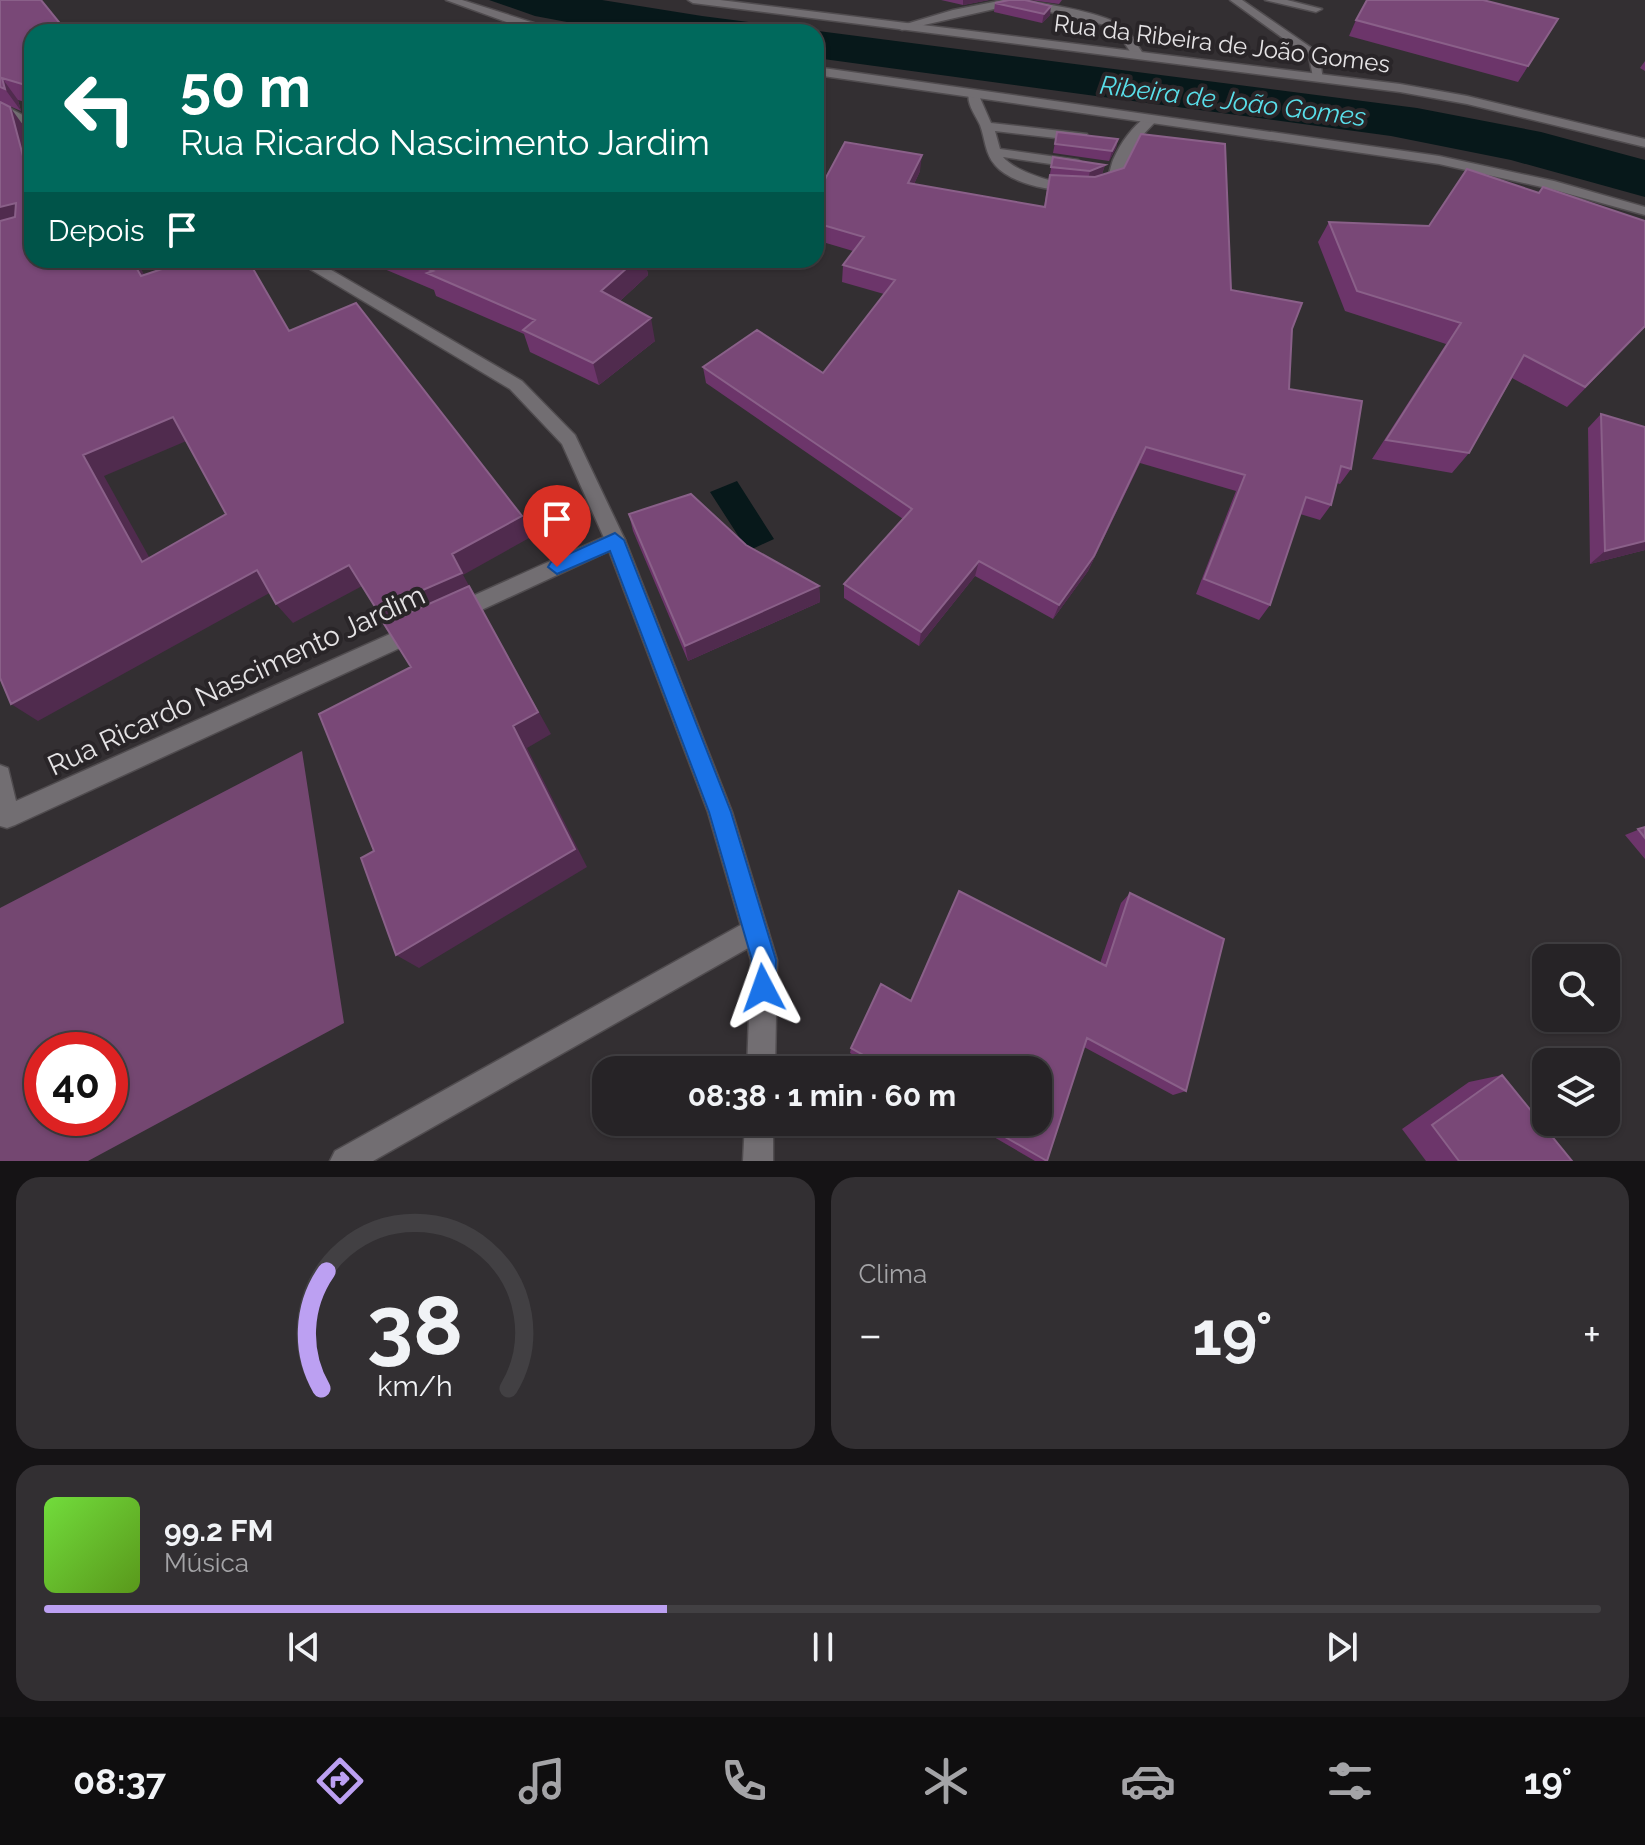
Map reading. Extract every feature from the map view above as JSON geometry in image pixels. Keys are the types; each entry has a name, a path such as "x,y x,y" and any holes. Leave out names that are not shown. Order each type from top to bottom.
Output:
{"main road":[{"path":"451,0 521,24"},
{"name":"Rua da Ribeira de João Gomes","path":"693,0 1319,77 1467,100 1645,143"},
{"path":"1048,0 1065,4 1083,16"},
{"path":"1074,0 1083,16"},
{"path":"1235,0 1315,56 1319,77"},
{"path":"1270,0 1316,9"},
{"path":"902,27 996,3 1016,1 1109,22 1123,32 1138,55"},
{"path":"824,72 1439,160 1554,185 1645,211"},
{"path":"973,94 975,110 986,126 999,162 1010,172 1035,181 1102,187 1114,178 1116,141"},
{"path":"0,107 24,120"},
{"path":"986,126 1116,141 1152,119"},
{"path":"995,152 1086,165"},
{"path":"1101,167 1116,169"},
{"path":"317,268 516,385 569,440 615,540 720,812 764,960 761,1056"},
{"name":"Rua Ricardo Nascimento Jardim","path":"0,776 7,817 615,540"},
{"path":"345,1161 755,930"},
{"path":"758,1161 759,1136"}],"shaded area":[{"path":"302,751 344,1023 88,1161 0,1161 0,908"}],"water":[{"path":"489,0 602,0 764,24 578,24 535,16"},
{"name":"Ribeira de João Gomes","path":"824,32 1417,108 1541,132 1645,160 1645,197 1511,160 1391,136 824,59"},
{"path":"737,481 774,539 748,551 710,492"}],"building":[{"path":"0,0 41,0 60,24 24,24 24,85 2,78 5,89 0,87"},
{"path":"1009,0 1051,6 1044,14 995,3"},
{"path":"1367,0 1483,0 1558,19 1528,66 1356,20"},
{"path":"0,102 10,107 24,160 24,268 136,268 141,276 165,268 253,268 289,331 356,303 522,516 452,554 462,573 377,610 349,565 276,604 257,570 11,704 0,678 0,221 15,217 16,203 0,207","holes":["173,417 226,514 142,562 83,455"]},
{"path":"1057,132 1118,139 1112,151 1055,144"},
{"path":"1141,134 1225,144 1231,290 1302,303 1292,329 1289,389 1362,401 1351,469 1341,466 1331,505 1306,497 1270,605 1204,579 1245,475 1146,447 1094,556 1059,605 979,561 921,632 844,584 912,509 703,367 757,330 823,373 895,280 843,265 864,237 824,225 824,181 845,142 922,155 908,183 1045,207 1050,175 1095,177 1124,168"},
{"path":"1053,157 1105,165 1090,171 1051,167"},
{"path":"1467,169 1539,193 1543,187 1645,221 1645,326 1585,387 1524,355 1469,453 1386,440 1461,323 1357,291 1329,222 1429,226"},
{"path":"426,268 627,268 601,291 651,318 593,363 523,330 535,320 427,273 433,271"},
{"path":"1601,414 1645,427 1645,541 1605,551"},
{"path":"691,494 746,545 819,586 685,646 629,514"},
{"path":"469,586 538,712 513,726 575,849 396,955 361,858 374,851 319,714 411,667 384,624"},
{"path":"959,891 1106,966 1130,893 1224,939 1186,1091 1087,1038 1047,1161 1003,1136 1052,1136 1052,1056 865,1056 851,1048 881,984 911,1001"},
{"path":"1502,1075 1532,1112 1532,1136 1552,1136 1572,1161 1459,1161 1432,1125"}],"route":[{"path":"557,567 615,540 720,812 764,960 763,988"}]}
